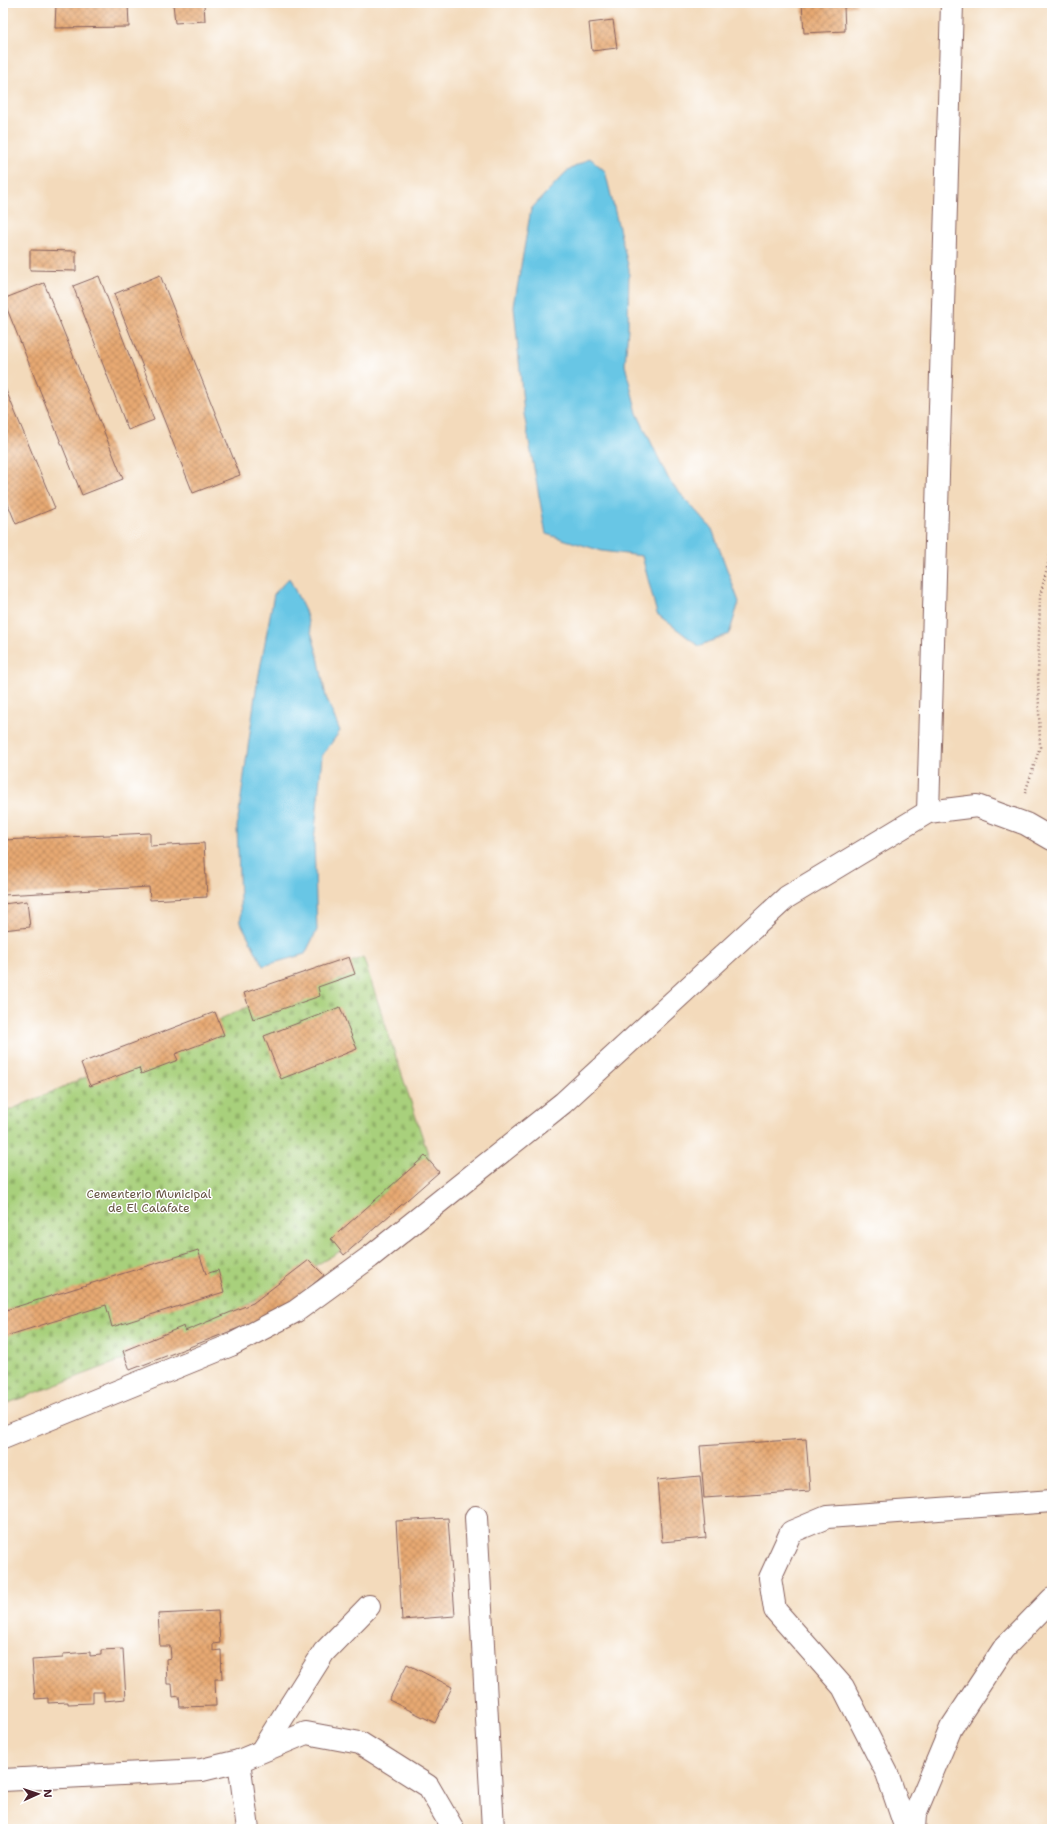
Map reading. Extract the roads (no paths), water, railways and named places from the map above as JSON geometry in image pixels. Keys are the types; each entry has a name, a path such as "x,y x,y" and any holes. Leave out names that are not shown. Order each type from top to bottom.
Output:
{"street":[{"path":"928,812 952,3"},
{"path":"3,1438 232,1345 296,1311 370,1257 563,1103 787,897 928,812 977,806 1026,824 1052,839"},
{"path":"906,1829 887,1773 843,1687 775,1610 770,1578 791,1532 827,1517 1052,1501"},
{"path":"476,1517 493,1829"},
{"path":"914,1829 915,1814 951,1728 1004,1648 1052,1599"},
{"path":"262,1750 324,1652 369,1606"},
{"path":"3,1780 202,1770 239,1761 262,1750 306,1733 360,1744 428,1786 453,1829"},
{"path":"239,1761 248,1829"}],"water":[{"path":"590,158 605,171 629,269 628,328 625,365 637,413 670,482 712,529 739,602 729,634 699,646 657,614 642,556 602,551 546,534 524,414 514,306 531,209 566,172"},
{"path":"289,578 305,611 318,656 326,697 340,731 322,756 314,841 317,930 305,954 263,966 241,923 237,827 255,696 274,594"}],"park label":[{"name":"Cementerio Municipal de El Calafate","path":"149,1201"}]}
